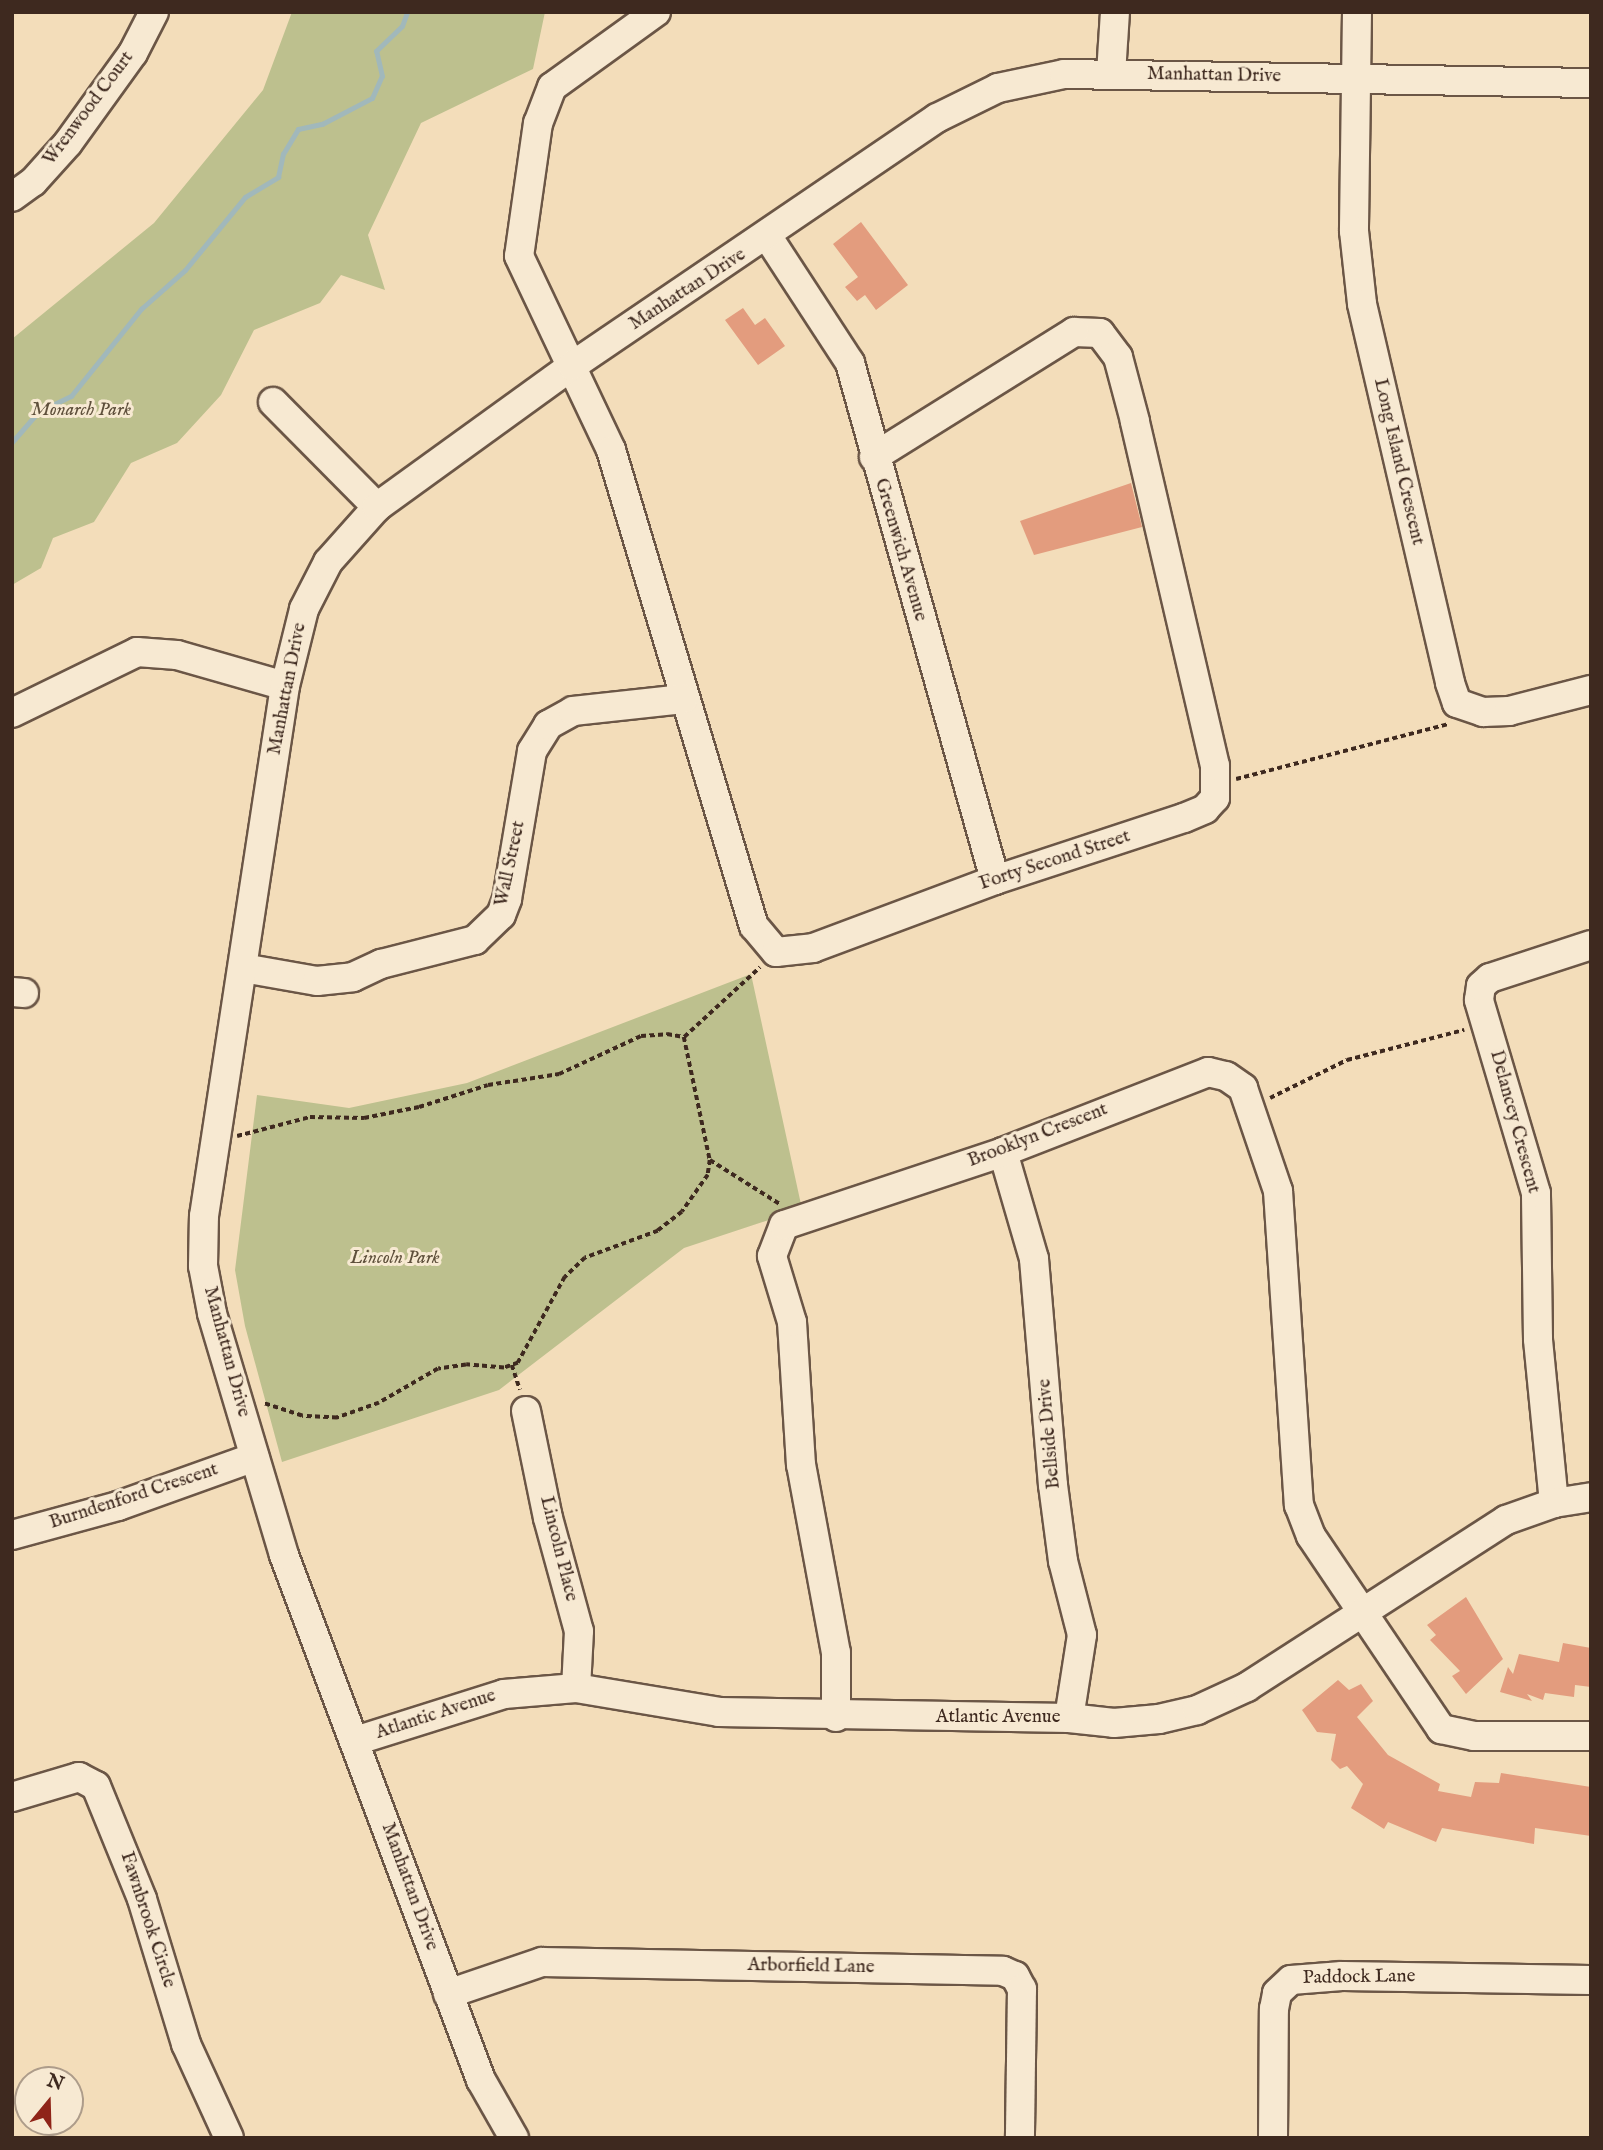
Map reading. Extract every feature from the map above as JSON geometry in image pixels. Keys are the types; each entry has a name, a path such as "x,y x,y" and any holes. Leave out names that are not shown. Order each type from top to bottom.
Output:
{"street":[{"name":"Wrenwood Court","path":"12,197 33,182 68,143 133,53 154,12"},
{"path":"656,12 552,87 538,123 519,256 611,450 683,698 754,926 776,952"},
{"path":"1111,74 1115,12"},
{"path":"1356,80 1357,12"},
{"name":"Manhattan Drive","path":"514,2138 481,2080 284,1555 203,1266 204,1216 285,686 304,609 328,562 377,507 572,366 768,237 963,102 1030,79 1111,74 1591,83"},
{"name":"Long Island Crescent","path":"1356,80 1353,231 1362,304 1450,683 1457,703 1483,712"},
{"name":"Greenwich Avenue","path":"768,237 842,346 995,880"},
{"path":"874,457 1074,332 1100,333 1118,356 1217,784"},
{"path":"273,402 377,507"},
{"path":"12,713 137,652 177,656 285,686"},
{"path":"1483,712 1509,711 1591,690"},
{"name":"Wall Street","path":"243,968 317,981 353,977 381,964 475,940 501,915 507,899 532,751 548,725 573,711 683,698"},
{"name":"Forty Second Street","path":"776,952 813,947 995,880 1184,818 1205,809 1215,798 1217,784"},
{"name":"Delancey Crescent","path":"1554,1503 1538,1339 1536,1193 1479,1000 1481,986 1490,978 1591,946"},
{"name":"Brooklyn Crescent","path":"836,1717 836,1653 801,1465 792,1322 772,1256 784,1225 801,1217 1003,1152 1208,1072 1226,1076 1243,1088 1278,1191 1299,1505 1311,1536 1361,1615 1441,1730 1474,1736 1591,1736"},
{"name":"Bellside Drive","path":"1003,1152 1034,1259 1053,1485 1063,1561 1082,1635 1069,1718"},
{"name":"Lincoln Place","path":"526,1410 548,1518 579,1631 576,1688"},
{"name":"Burndenford Crescent","path":"12,1535 118,1506 255,1457"},
{"name":"Atlantic Avenue","path":"355,1741 504,1694 576,1688 719,1712 836,1717 1069,1718 1114,1723 1198,1710 1247,1687 1361,1615 1477,1536 1554,1503 1591,1497"},
{"name":"Fawnbrook Circle","path":"12,1797 79,1777 96,1786 142,1899 186,2044 229,2138"},
{"name":"Arborfield Lane","path":"448,1994 542,1962 1003,1971 1015,1976 1022,1989 1020,2138"},
{"name":"Paddock Lane","path":"1273,2138 1274,2009 1277,1993 1291,1980 1342,1976 1591,1980"}],"path":[{"path":"1217,784 1418,735 1483,712"},
{"path":"215,1143 310,1117 364,1118 419,1107 488,1085 559,1074 641,1036 684,1037 776,952"},
{"path":"1250,1108 1347,1060 1488,1024"},
{"path":"238,1397 302,1416 337,1418 379,1403 439,1369 466,1365 503,1368 517,1363 565,1277 585,1258 666,1224 682,1212 708,1175 710,1160 700,1128 684,1037"},
{"path":"710,1160 801,1217"}],"green space":[{"name":"Monarch Park","path":"292,12 545,12 533,69 421,123 368,235 385,290 341,275 320,303 254,330 221,395 177,443 131,463 94,522 53,538 41,568 12,585 12,339 154,223 263,90"},
{"name":"Lincoln Park","path":"751,974 802,1209 684,1248 499,1390 282,1462 245,1326 235,1270 257,1095 349,1108 467,1083"}],"building":[{"path":"861,222 908,285 876,310 865,295 857,301 845,287 858,277 833,244"},
{"path":"743,308 755,325 765,318 785,346 758,365 725,320"},
{"path":"1131,483 1142,527 1034,555 1020,521"},
{"path":"1466,1597 1503,1659 1466,1694 1452,1676 1460,1671 1430,1640 1436,1635 1427,1625"},
{"path":"1563,1643 1591,1648 1591,1687 1575,1685 1574,1697 1545,1693 1543,1700 1527,1694 1532,1701 1500,1692 1508,1667 1513,1674 1519,1654 1559,1662"},
{"path":"1338,1680 1349,1690 1361,1684 1373,1701 1357,1717 1388,1755 1440,1784 1438,1791 1471,1797 1475,1782 1499,1783 1501,1773 1591,1787 1591,1836 1535,1828 1534,1844 1442,1828 1436,1842 1388,1822 1384,1829 1351,1808 1363,1784 1347,1766 1340,1769 1331,1760 1336,1734 1317,1732 1302,1710"}],"waterway":[{"path":"12,442 38,412 71,396 141,309 185,270 245,197 278,177 283,154 298,129 322,124 372,98 382,76 376,51 402,26 407,12"}]}
